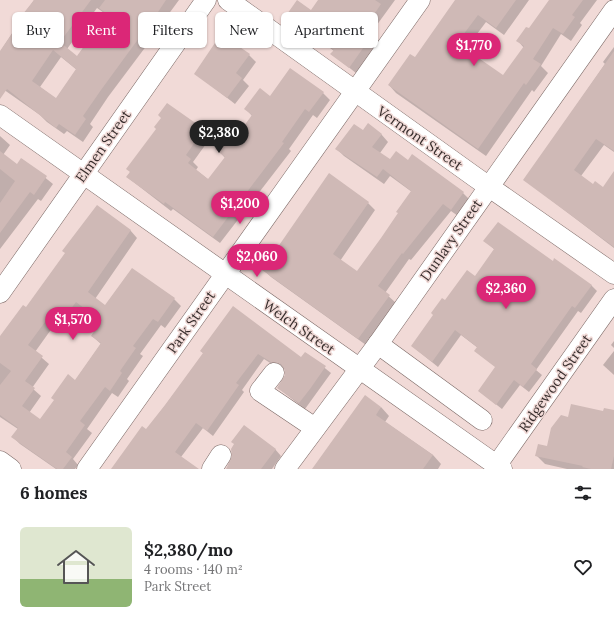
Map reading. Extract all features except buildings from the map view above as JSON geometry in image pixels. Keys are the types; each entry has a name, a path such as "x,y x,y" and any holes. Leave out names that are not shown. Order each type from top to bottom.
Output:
{"street":[{"name":"Elmen Street","path":"0,293 206,0"},
{"name":"Vermont Street","path":"228,0 355,92 614,274"},
{"name":"Park Street","path":"87,469 420,0"},
{"name":"Dunlavy Street","path":"285,469 378,344 614,10"},
{"name":"Welch Street","path":"0,115 499,468"},
{"name":"Ridgewood Street","path":"499,468 614,299"},
{"path":"378,344 482,420"},
{"path":"274,372 260,391 315,428"},
{"path":"448,433 466,408"},
{"path":"0,461 11,469"}]}
